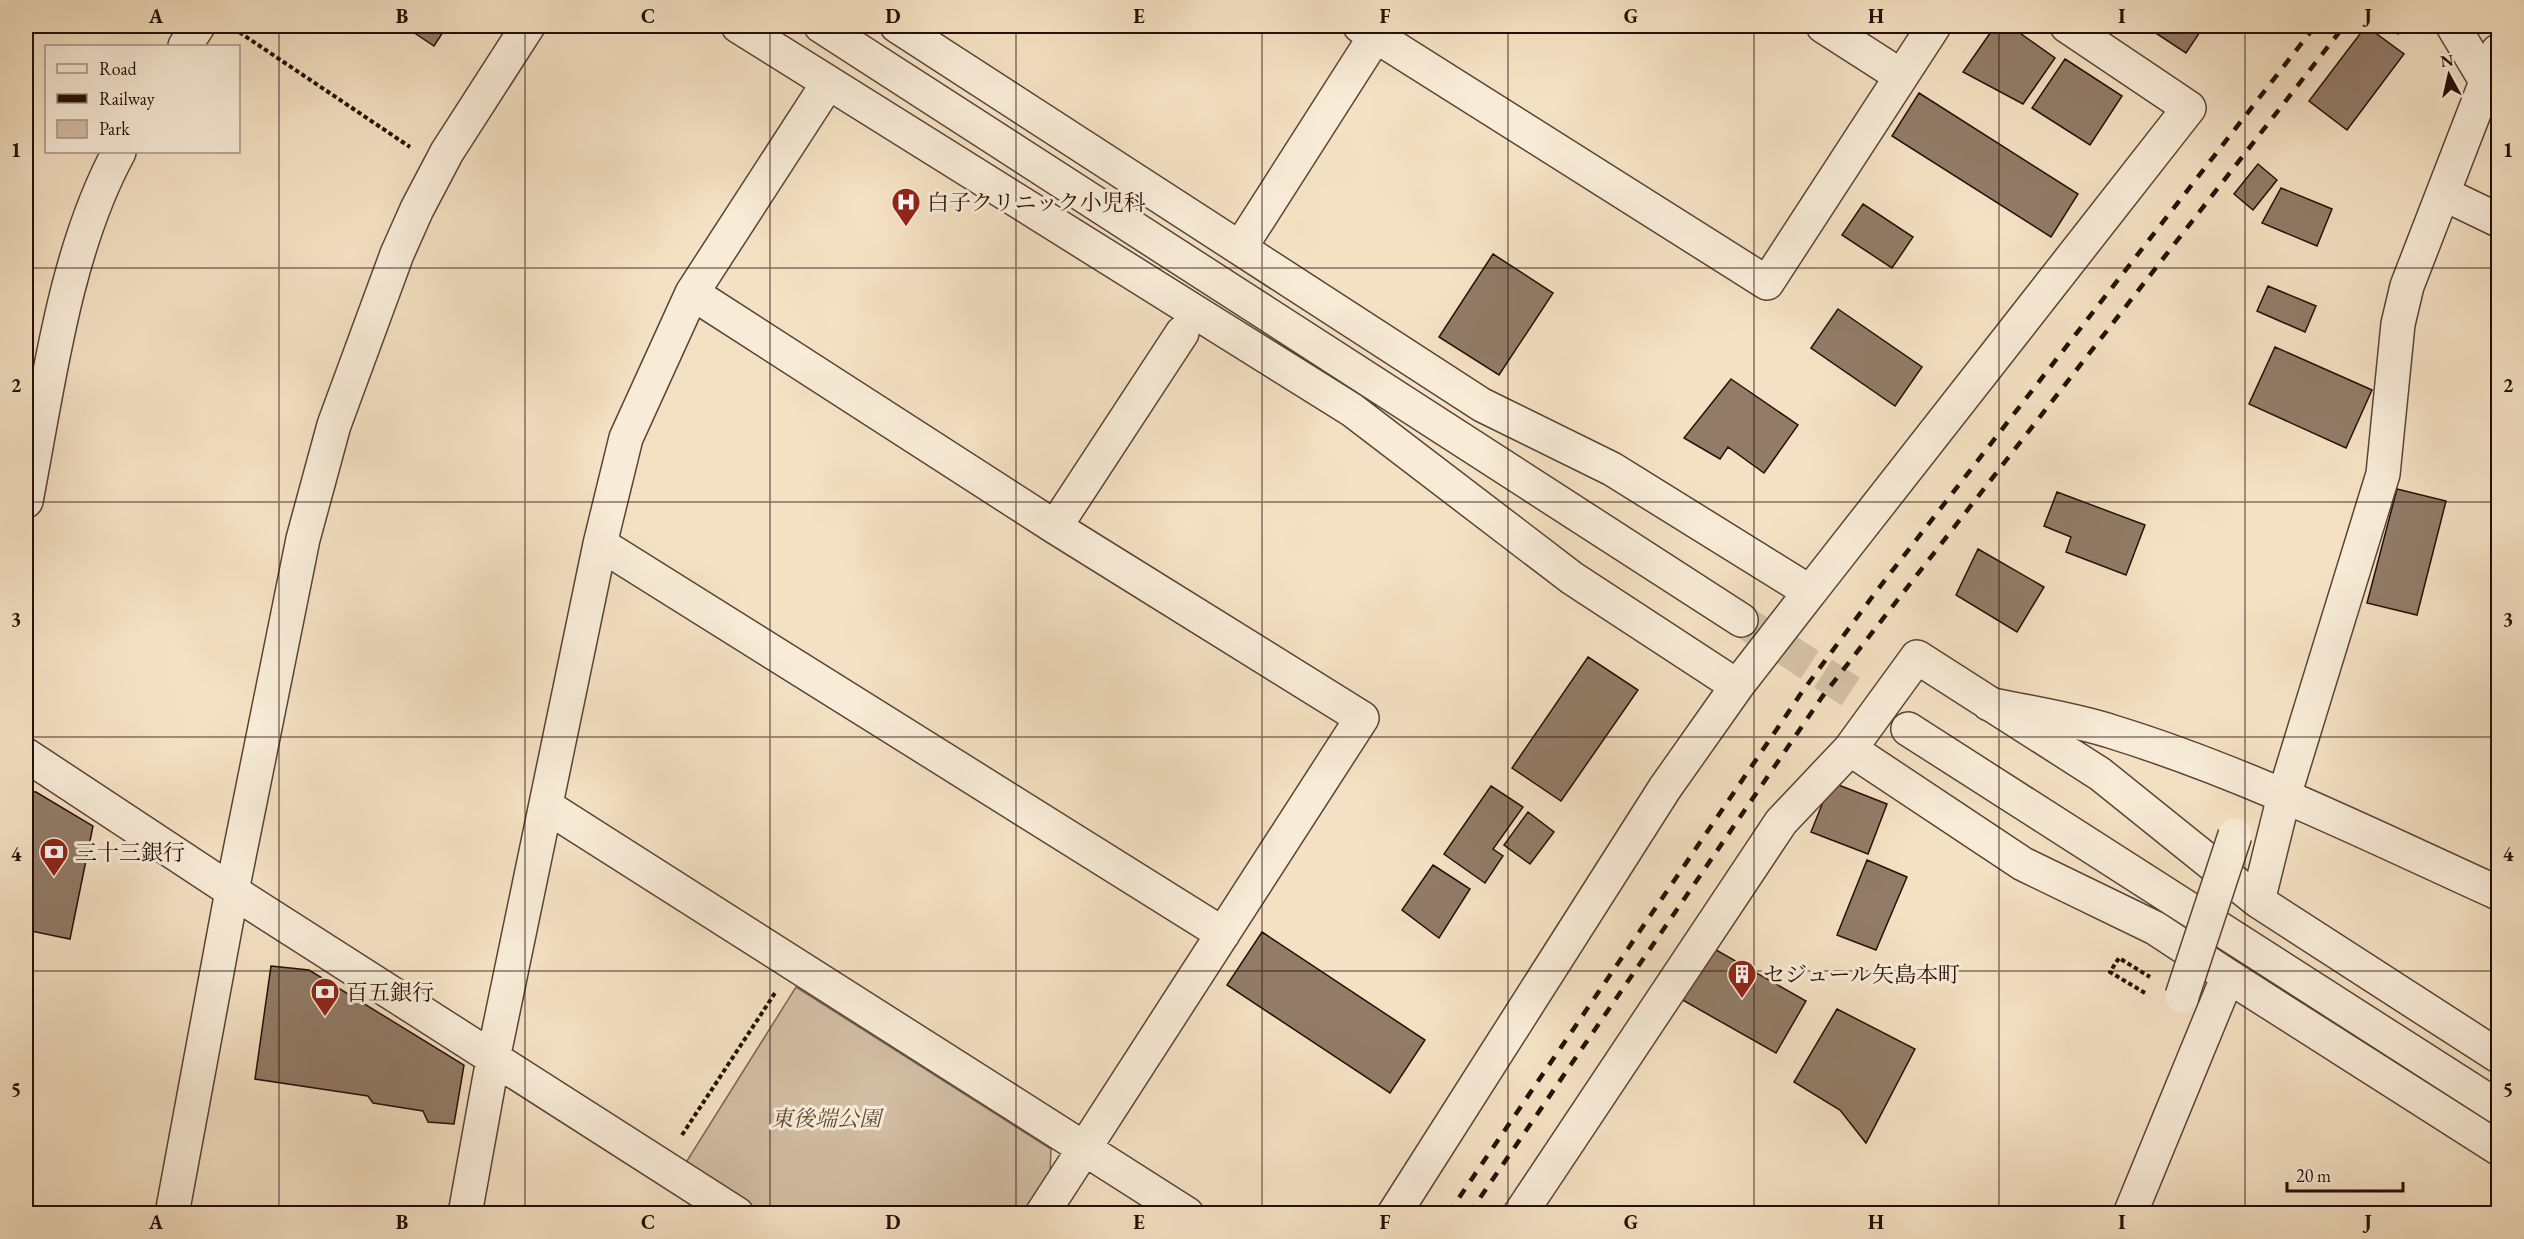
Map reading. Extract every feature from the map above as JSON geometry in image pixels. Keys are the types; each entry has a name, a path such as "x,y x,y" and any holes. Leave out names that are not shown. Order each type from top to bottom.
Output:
{"street":[{"path":"186,45 198,26"},
{"path":"171,1214 232,891 303,539 334,425 397,254 417,209 447,152 528,26"},
{"path":"738,26 1352,410 1572,578 1737,686"},
{"path":"821,26 1741,620"},
{"path":"897,26 1482,405 1612,469 1810,592"},
{"path":"1823,26 1901,76"},
{"path":"1240,248 1368,30 1767,283 1934,26"},
{"path":"1394,1214 1665,788 1737,686 2189,108 2067,26"},
{"path":"2453,26 2486,81"},
{"path":"2258,901 2284,796 2383,474 2398,324 2407,286 2499,51"},
{"path":"465,1214 493,1059 600,544 626,438 692,293 819,98"},
{"path":"26,501 64,310 88,223 105,177 118,153"},
{"path":"2444,194 2499,220"},
{"path":"692,293 1055,526 1362,718 1083,1147 1042,1214"},
{"path":"1055,526 1182,333"},
{"path":"600,544 1223,934"},
{"path":"1520,1214 1781,822 1850,749 1917,657 2100,774 2258,901 2499,1056"},
{"path":"1989,704 2111,731 2284,796 2499,893"},
{"path":"1908,729 2499,1107"},
{"path":"1850,749 2022,864 2155,928 2499,1148"},
{"path":"26,755 232,891 737,1214"},
{"path":"546,806 1187,1214"},
{"path":"2182,996 2235,835"},
{"path":"2130,1214 2228,976"}],"path":[{"path":"230,26 410,147"},
{"path":"2147,994 2110,972 2119,958 2182,996"},
{"path":"662,1166 793,965"}],"green space":[{"name":"東後端公園","path":"796,987 1051,1149 1050,1174 1025,1214 763,1213 685,1164"}],"building":[{"path":"404,26 447,26 434,46"},
{"path":"1995,26 2010,26 2055,58 2023,104 1963,72"},
{"path":"2145,26 2204,26 2186,53"},
{"path":"2366,26 2404,54 2347,130 2309,101"},
{"path":"2386,26 2403,26 2398,34"},
{"path":"2065,59 2122,96 2090,145 2032,108"},
{"path":"1919,93 2078,194 2051,237 1892,136"},
{"path":"2258,164 2277,180 2253,210 2234,194"},
{"path":"2281,188 2332,209 2317,246 2262,223"},
{"path":"1863,204 1913,237 1892,268 1842,235"},
{"path":"1493,254 1553,293 1499,375 1439,337"},
{"path":"2268,286 2316,306 2305,332 2257,311"},
{"path":"1838,309 1922,367 1895,406 1811,348"},
{"path":"2275,347 2372,390 2346,448 2249,404"},
{"path":"1731,379 1798,425 1764,473 1728,447 1720,459 1684,438"},
{"path":"2397,489 2446,501 2417,615 2367,603"},
{"path":"2057,492 2145,525 2126,575 2066,552 2071,537 2044,526"},
{"path":"1978,549 2044,587 2017,632 1956,595"},
{"path":"1588,657 1638,690 1561,801 1512,768"},
{"path":"1831,782 1887,804 1868,854 1811,832"},
{"path":"1491,786 1523,807 1493,849 1503,856 1485,883 1444,854"},
{"name":"三十三銀行","path":"26,791 36,792 93,826 70,939 26,930"},
{"path":"1528,812 1554,832 1530,864 1504,845"},
{"path":"1867,860 1907,877 1876,950 1837,935"},
{"path":"1433,865 1470,889 1439,938 1402,910"},
{"path":"1262,932 1425,1040 1390,1093 1227,985"},
{"name":"セジュール矢島本町","path":"1709,946 1806,1001 1776,1053 1679,998"},
{"name":"百五銀行","path":"271,966 309,970 464,1065 454,1124 428,1122 423,1111 373,1103 368,1096 255,1079"},
{"path":"1837,1009 1915,1049 1866,1143 1840,1110 1794,1082"}],"tunnel":[{"path":"1741,620 1908,729"}],"railway":[{"path":"1448,1214 1802,692 1875,593 2315,26"},
{"path":"1469,1214 1822,697 2344,26"}],"place":[{"name":"白子クリニック小児科","path":"906,228"},
{"name":"三十三銀行","path":"54,878"},
{"name":"セジュール矢島本町","path":"1742,1000"},
{"name":"百五銀行","path":"325,1018"}]}
